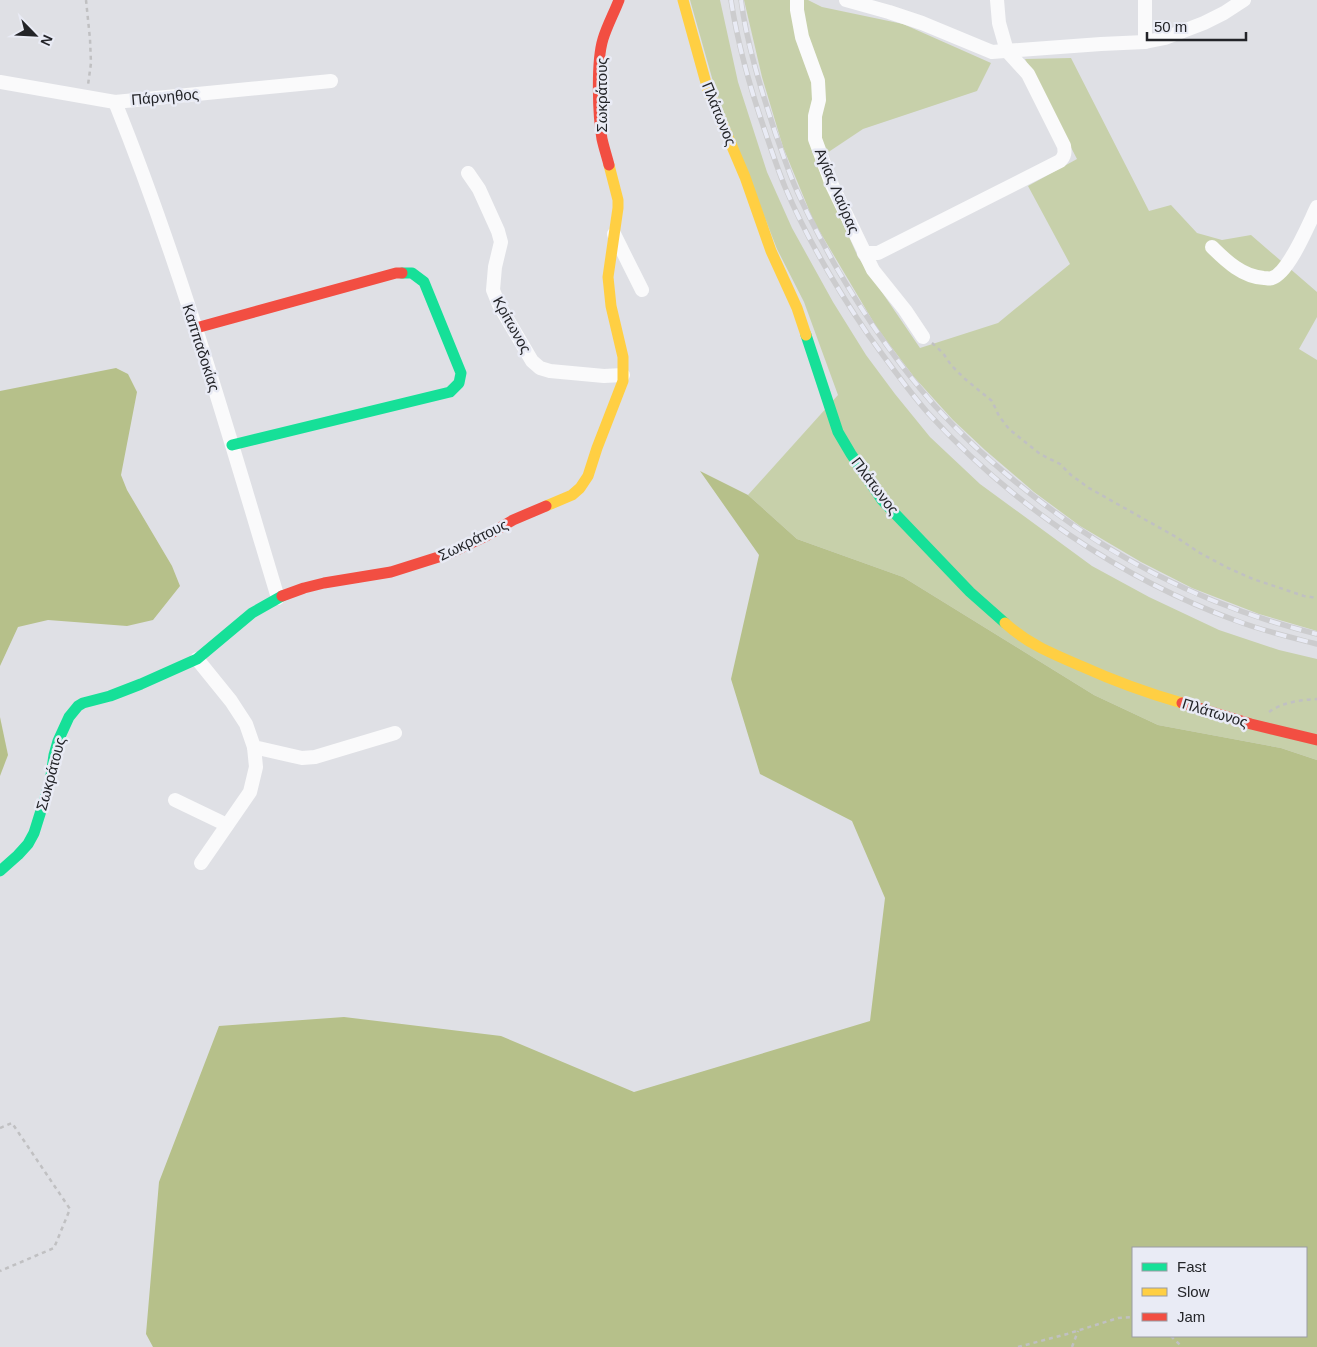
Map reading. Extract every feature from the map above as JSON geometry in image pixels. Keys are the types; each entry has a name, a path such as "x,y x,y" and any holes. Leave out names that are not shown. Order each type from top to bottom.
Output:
{"street":[{"name":"Σωκράτους","path":"0,872 18,856 34,833 50,782 54,755 62,729 73,711 83,703 110,696 197,659 252,613 278,598 324,583 391,572 429,561 465,546 513,520 562,500 580,488 588,476 623,375 623,357 609,292 608,277 618,208 617,194 602,139 599,86 600,55 603,40 619,0"},
{"name":"Πλάτωνος","path":"683,0 708,90 745,177 771,251 797,308 838,432 882,500 970,592 1016,632 1041,649 1114,681 1251,724 1317,740"},
{"name":"Αγίας Λαύρας","path":"797,0 802,37 818,81 819,100 815,116 815,139 832,184 872,270 905,310 923,337"},
{"path":"846,0 922,23 992,52 1145,42 1165,38 1224,12 1244,0"},
{"path":"864,253 878,253 1063,158 1065,153 1064,146 1028,74 1007,51 999,23 997,0"},
{"path":"1145,0 1145,42"},
{"name":"Πάρνηθος","path":"0,82 115,102 331,81"},
{"name":"Καππαδοκίας","path":"115,102 137,155 196,328 278,598"},
{"name":"Κρίτωνος","path":"468,173 479,189 501,242 495,267 493,290 499,305 532,361 540,368 550,372 604,376 623,375"},
{"path":"1212,247 1227,262 1240,270 1257,278 1272,278 1282,271 1292,258 1317,207"},
{"path":"614,234 642,290"},
{"path":"196,328 396,273 412,273 424,282 461,373 459,383 450,392 232,445"},
{"path":"197,659 231,701 246,724 254,747 256,767 250,792 201,863"},
{"path":"254,747 302,758 315,757 395,733"},
{"path":"175,800 227,825"}],"path":[{"path":"86,0 91,63 86,97"},
{"path":"923,337 935,345 965,379 992,401 999,416 1010,429 1040,454 1060,464 1089,488 1228,568 1253,579 1304,596 1317,598"},
{"path":"1251,724 1276,707 1301,700 1317,699"},
{"path":"0,1128 12,1124 70,1208 54,1248 0,1271"},
{"path":"1018,1347 1118,1318 1132,1317"},
{"path":"1072,1347 1078,1331"},
{"path":"1172,1337 1182,1347"}],"green space":[{"path":"690,0 720,0 738,82 767,172 792,228 833,302 866,355 930,437 980,484 1092,566 1149,597 1219,630 1279,650 1317,659 1317,760 1281,748 1158,725 1094,695 903,577 797,539 748,495 838,395 804,302 777,249 716,92"},
{"path":"744,0 808,0 822,7 903,24 991,63 977,91 863,129 815,161 858,257 920,348 998,323 1070,264 1028,186 1077,159 1025,59 1071,58 1149,211 1171,205 1197,233 1222,240 1251,235 1317,292 1317,317 1299,349 1317,360 1317,631 1259,614 1192,588 1141,562 1080,526 1034,492 953,420 914,377 877,328 814,222 783,147 762,77"},
{"path":"116,368 128,374 137,392 121,475 127,490 172,566 180,586 153,620 127,626 48,620 18,627 0,666 0,391"},
{"path":"700,471 748,495 797,539 903,577 1094,695 1158,725 1281,748 1317,760 1317,1347 153,1347 146,1334 159,1182 219,1026 344,1017 501,1036 634,1092 870,1021 885,898 852,821 760,774 731,679 759,555"},
{"path":"0,717 8,755 0,776"}],"railway":[{"path":"731,0 741,51 755,101 777,168 803,226 834,282 869,336 928,413 995,478 1032,508 1110,561 1151,584 1194,604 1257,628 1317,644"},
{"path":"741,0 751,50 765,100 786,165 803,205 835,265 869,320 907,373 935,406 972,444 1011,478 1081,530 1117,553 1155,574 1233,608 1317,634"}],"traffic: fast":[{"path":"232,445 450,392 459,383 461,373 424,282 412,273 402,273"},
{"path":"806,335 838,432 882,500 970,592 1005,623"},
{"path":"0,871 28,844 34,833 50,782 58,741 69,717 78,706 141,684 197,659 252,613 282,596"}],"traffic: slow":[{"path":"683,0 708,90 745,177 771,251 797,308 806,335"},
{"path":"546,506 572,495 580,488 588,476 623,381 623,357 611,306 608,277 618,208 618,200 609,165"},
{"path":"1005,623 1041,648 1118,682 1182,703"}],"traffic: jam":[{"path":"609,165 601,129 598,89 599,61 606,29 619,0"},
{"path":"196,328 396,273 402,273"},
{"path":"282,596 324,583 391,572 448,554 486,536 513,520 546,506"},
{"path":"1182,703 1251,724 1317,740"}]}
